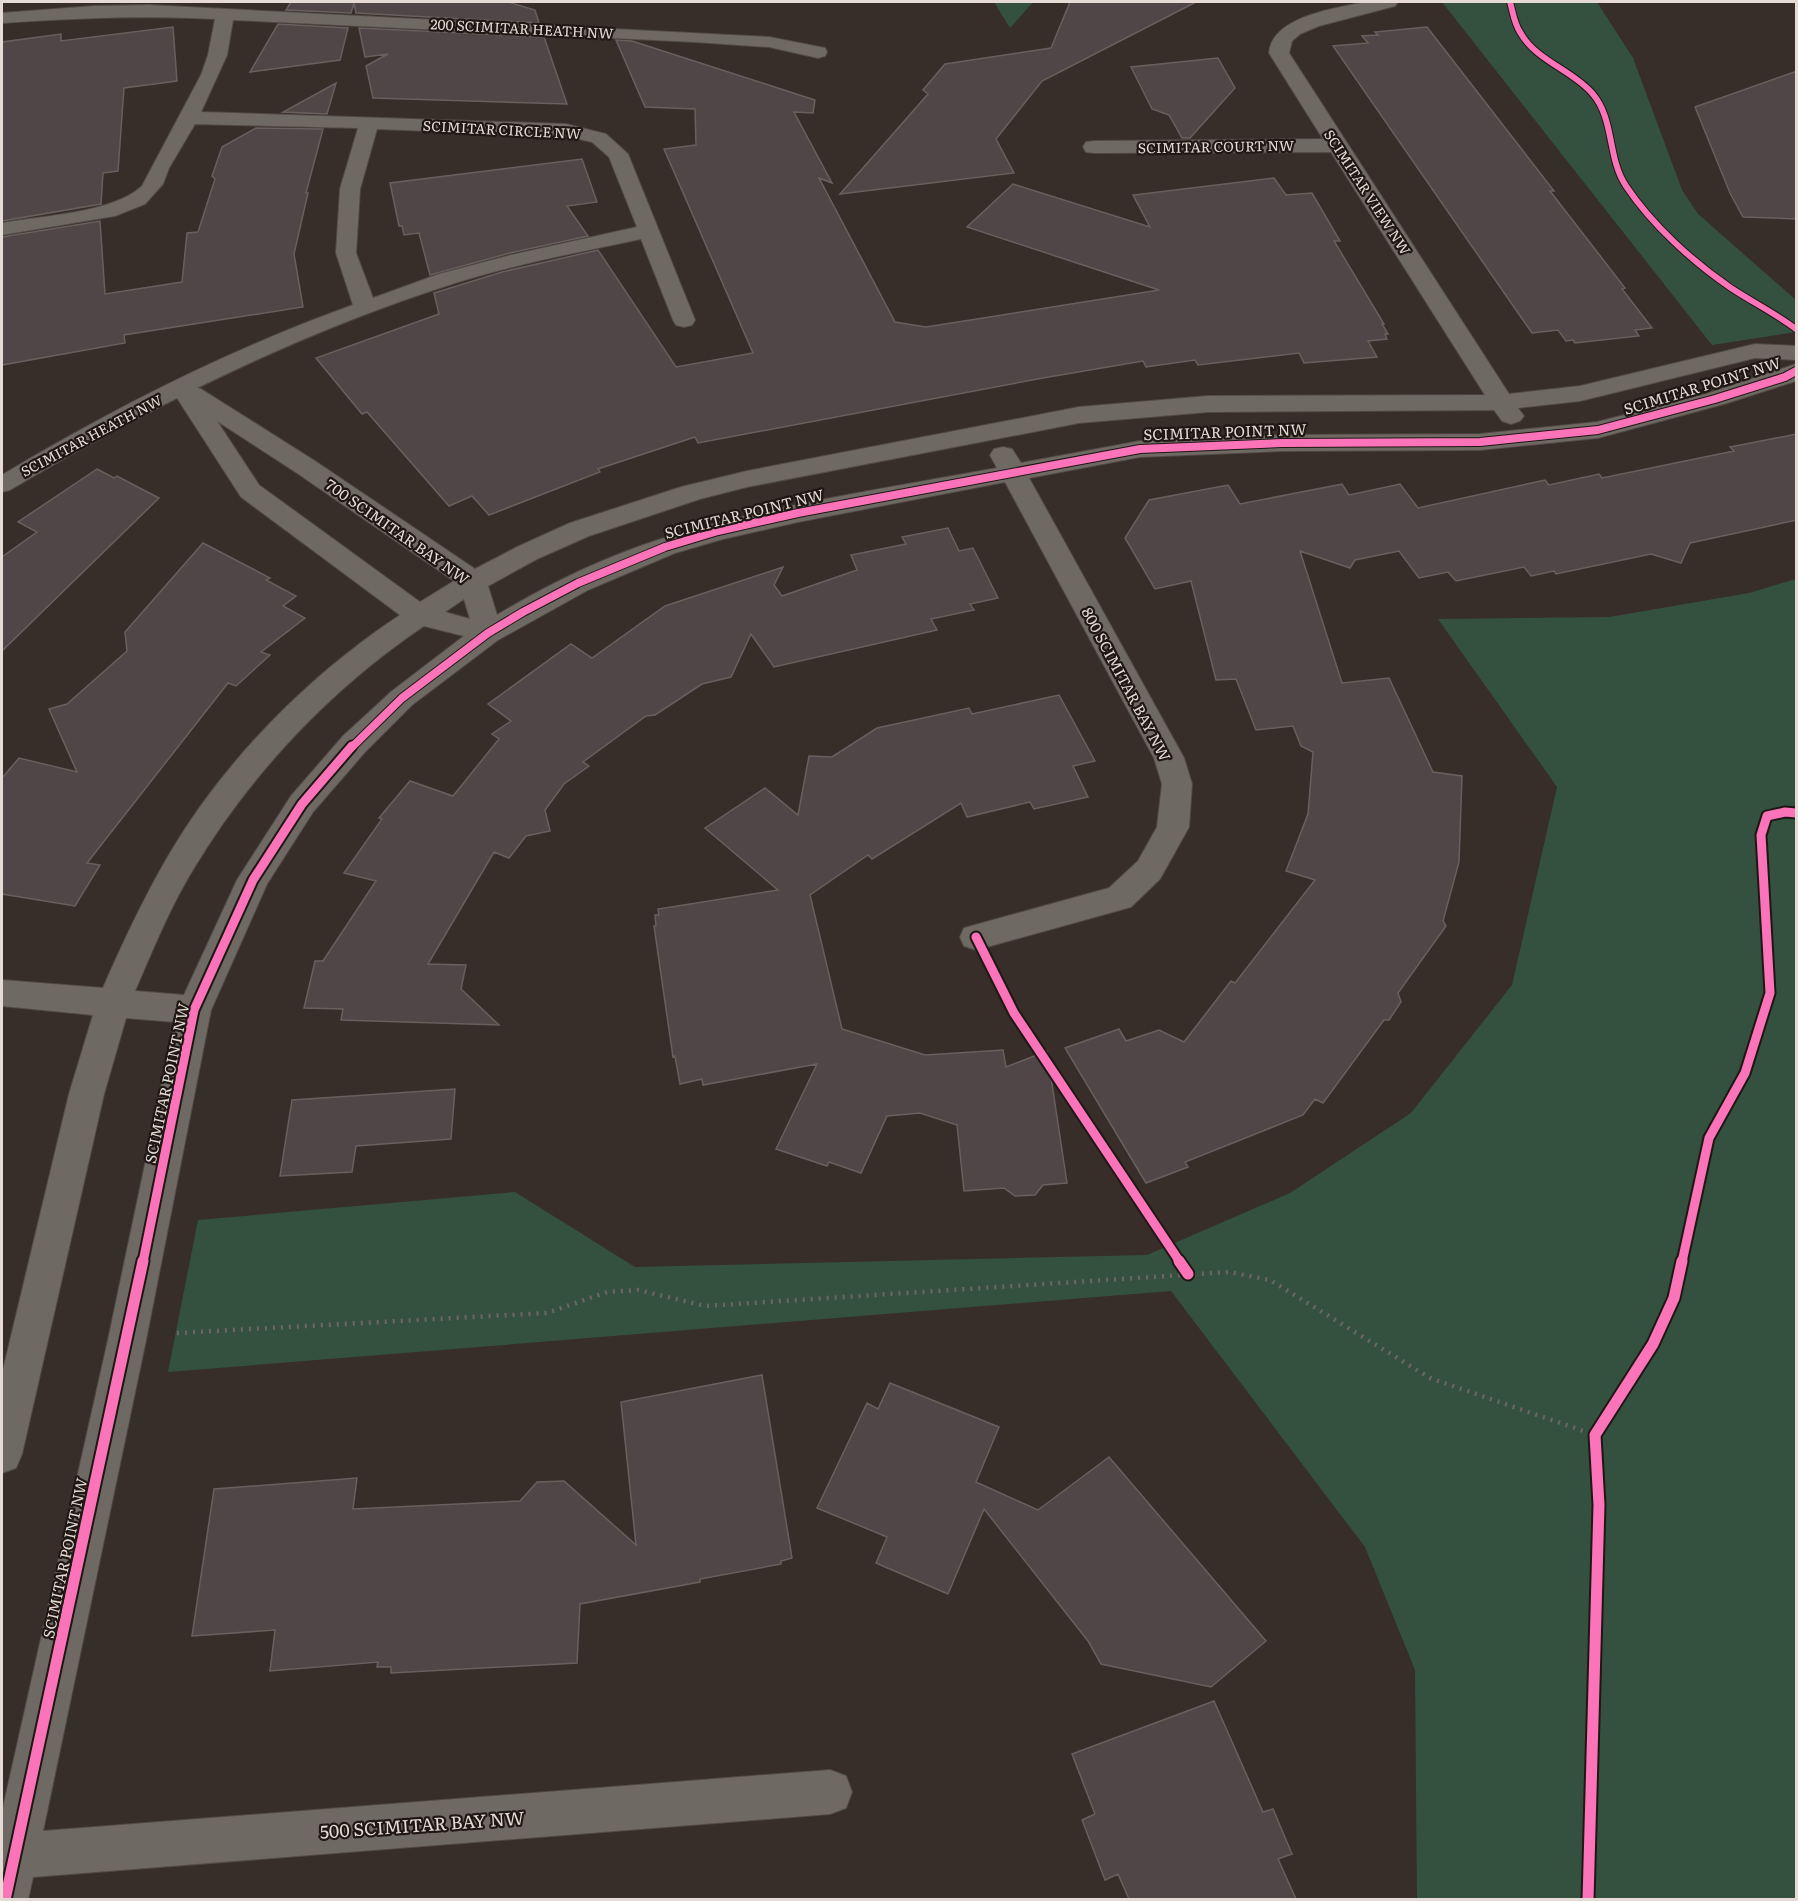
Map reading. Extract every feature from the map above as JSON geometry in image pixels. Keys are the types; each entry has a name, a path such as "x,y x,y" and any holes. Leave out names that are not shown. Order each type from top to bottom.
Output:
{"street":[{"name":"SCIMITAR VIEW NW","path":"1388,2 1299,27 1284,37 1279,45 1282,60 1527,439"},
{"name":"SCIMITAR COURT NW","path":"1094,147 1337,145"},
{"name":"SCIMITAR POINT NW","path":"2,1454 87,1095 113,1003 140,936 174,871 209,816 271,742 318,693 373,647 473,581 529,552 637,508 693,492 747,479 1079,416 1169,406 1502,402 1580,393 1755,351 1797,353"},
{"name":"SCIMITAR POINT NW","path":"5,1899 8,1856 125,1351 194,1010 253,880 302,804 354,744 402,698 488,633 578,583 665,547 718,531 798,513 1107,454 1150,448 1281,443 1480,442 1598,430 1775,381 1797,371"},
{"name":"700 SCIMITAR BAY NW","path":"182,387 306,467 473,581 488,633"},
{"path":"182,387 250,491 419,615 488,633"},
{"name":"800 SCIMITAR BAY NW","path":"976,937 1120,898 1149,870 1173,827 1177,784 1169,758 990,432"},
{"path":"2,993 194,1010"},
{"name":"500 SCIMITAR BAY NW","path":"8,1856 830,1792"}],"lane":[{"name":"200 SCIMITAR HEATH NW","path":"2,18 94,11 225,13 695,37 769,42 818,52"},
{"path":"2,229 115,210 131,204 146,194 155,183 159,168 186,118 207,86 224,35 225,13"},
{"name":"SCIMITAR CIRCLE NW","path":"186,118 566,130 599,138 618,154 684,320"},
{"path":"365,307 346,253 350,189 369,122"},
{"path":"182,387 267,345 365,307 447,279 508,262 648,231"},
{"name":"SCIMITAR HEATH NW","path":"2,484 89,433 182,387"}],"path":[{"path":"173,1333 547,1313 607,1292 638,1290 705,1306 1229,1272 1270,1280 1430,1378 1595,1435"}],"green space":[{"path":"994,2 1033,2 1010,28"},
{"path":"1442,2 1597,2 1633,58 1682,190 1698,214 1796,300 1796,332 1712,345"},
{"path":"1796,579 1796,1899 1417,1899 1415,1670 1365,1547 1171,1291 168,1372 198,1220 515,1192 635,1267 1147,1255 1290,1193 1411,1113 1512,985 1557,787 1438,619 1609,617 1749,593"}],"building":[{"path":"291,2 508,2 535,10 539,23 356,13 354,3 351,13 286,10"},
{"path":"1070,2 1196,2 1042,81 996,139 1014,173 840,194 928,94 923,90 945,64 1051,48"},
{"path":"278,24 348,28 340,60 250,72"},
{"path":"173,27 177,81 124,88 118,171 103,173 101,204 2,221 2,42 61,34 61,41"},
{"path":"1427,27 1554,191 1550,191 1625,288 1622,289 1652,328 1635,330 1639,336 1575,343 1573,340 1566,341 1558,330 1532,333 1333,46 1368,43 1362,36 1378,35 1375,32"},
{"path":"359,28 544,37 567,104 373,98 366,66 388,54 365,57"},
{"path":"616,40 632,41 815,100 813,113 794,112 832,183 819,178 895,322 926,327 1159,290 967,227 1013,184 1150,227 1133,195 1274,178 1286,195 1312,193 1340,241 1334,241 1384,324 1382,324 1388,334 1385,334 1387,339 1368,341 1377,357 1304,363 1299,353 1198,365 1195,360 1146,367 1143,361 698,443 695,437 598,469 600,472 489,515 472,496 449,506 367,412 362,414 316,358 439,314 434,293 502,272 598,250 676,367 753,353 664,149 696,145 695,109 645,107"},
{"path":"1218,58 1235,88 1190,138 1182,138 1169,115 1152,109 1131,67"},
{"path":"1797,71 1797,219 1743,217 1730,193 1695,107"},
{"path":"336,83 327,114 283,112"},
{"path":"256,128 323,129 306,193 308,193 294,254 303,307 124,335 125,343 2,365 2,237 100,221 105,294 182,282 187,233 198,232 215,179 212,176 222,147"},
{"path":"582,159 597,202 567,206 588,236 510,253 430,275 419,233 404,235 402,226 399,226 390,183"},
{"path":"1797,434 1797,520 1690,543 1681,563 1651,554 1556,574 1554,571 1531,576 1524,567 1456,581 1448,572 1419,578 1399,551 1355,560 1350,568 1300,551 1342,683 1389,678 1433,772 1462,776 1459,862 1443,921 1446,926 1398,993 1401,1002 1389,1020 1384,1020 1323,1103 1315,1099 1303,1115 1185,1162 1188,1167 1146,1183 1065,1048 1119,1029 1126,1041 1159,1030 1184,1042 1231,981 1235,983 1315,880 1286,871 1308,814 1313,752 1301,746 1293,726 1256,730 1236,679 1216,680 1191,581 1155,589 1125,538 1149,500 1228,485 1240,504 1342,484 1349,495 1400,484 1418,508 1545,480 1549,485 1599,474 1602,478 1734,451 1730,447"},
{"path":"97,469 114,478 117,476 159,498 2,651 2,557 37,532 18,522"},
{"path":"948,528 959,551 973,548 998,598 970,604 974,610 931,619 937,630 774,667 751,634 731,677 702,684 655,715 646,716 583,762 589,766 564,784 545,810 550,831 526,836 509,858 494,852 428,964 466,965 461,989 499,1025 341,1020 343,1009 304,1008 315,961 323,961 376,881 344,873 382,819 379,818 410,781 453,796 499,739 492,734 511,721 488,704 571,644 592,658 665,606 783,567 774,585 782,596 857,570 851,555 906,544 902,537"},
{"path":"203,543 270,578 266,580 296,596 283,606 305,618 261,652 270,655 236,686 228,683 87,863 100,865 75,906 2,894 2,778 19,758 77,772 49,709 67,704 127,651 125,632"},
{"path":"1059,695 1095,761 1073,766 1088,797 1034,809 1030,802 967,817 961,803 872,859 868,855 810,895 842,1029 925,1055 1003,1050 1006,1067 1047,1051 1067,1183 1043,1185 1035,1195 1015,1196 1004,1188 964,1191 957,1125 920,1113 887,1116 861,1173 829,1162 827,1166 776,1149 817,1064 703,1085 702,1079 680,1084 675,1056 673,1057 654,926 656,926 655,915 659,915 658,909 778,890 705,828 765,788 798,815 809,756 832,757 877,728 969,708 972,714"},
{"path":"455,1089 451,1139 356,1146 352,1172 280,1176 292,1100"},
{"path":"762,1375 792,1558 781,1561 781,1564 700,1579 700,1582 580,1604 577,1663 391,1673 391,1667 377,1667 378,1662 270,1671 275,1630 192,1636 214,1489 357,1478 353,1509 520,1501 537,1482 564,1481 636,1545 621,1402"},
{"path":"890,1383 999,1427 976,1482 1038,1510 1109,1457 1266,1641 1211,1687 1101,1664 1088,1641 984,1509 948,1594 876,1563 887,1537 817,1508 867,1403 878,1409"},
{"path":"1214,1701 1263,1812 1273,1809 1292,1854 1278,1859 1296,1899 1129,1899 1118,1874 1105,1880 1082,1820 1095,1814 1072,1754"}],"cycle path":[{"path":"1510,2 1514,19 1529,45 1584,85 1598,101 1606,121 1615,165 1619,175 1638,202 1687,252 1719,279 1796,329"},
{"path":"5,1900 127,1340 194,1010 253,880 302,804 354,744 402,698 488,633 523,612 578,583 665,547 718,531 798,513 1140,449 1282,443 1480,442 1598,430 1715,399 1785,377 1796,371"},
{"path":"1588,1900 1599,1505 1595,1435 1653,1344 1674,1298 1709,1138 1745,1073 1770,993 1761,835 1767,816 1785,812 1796,813"},
{"path":"976,937 1014,1013 1188,1274"}]}
